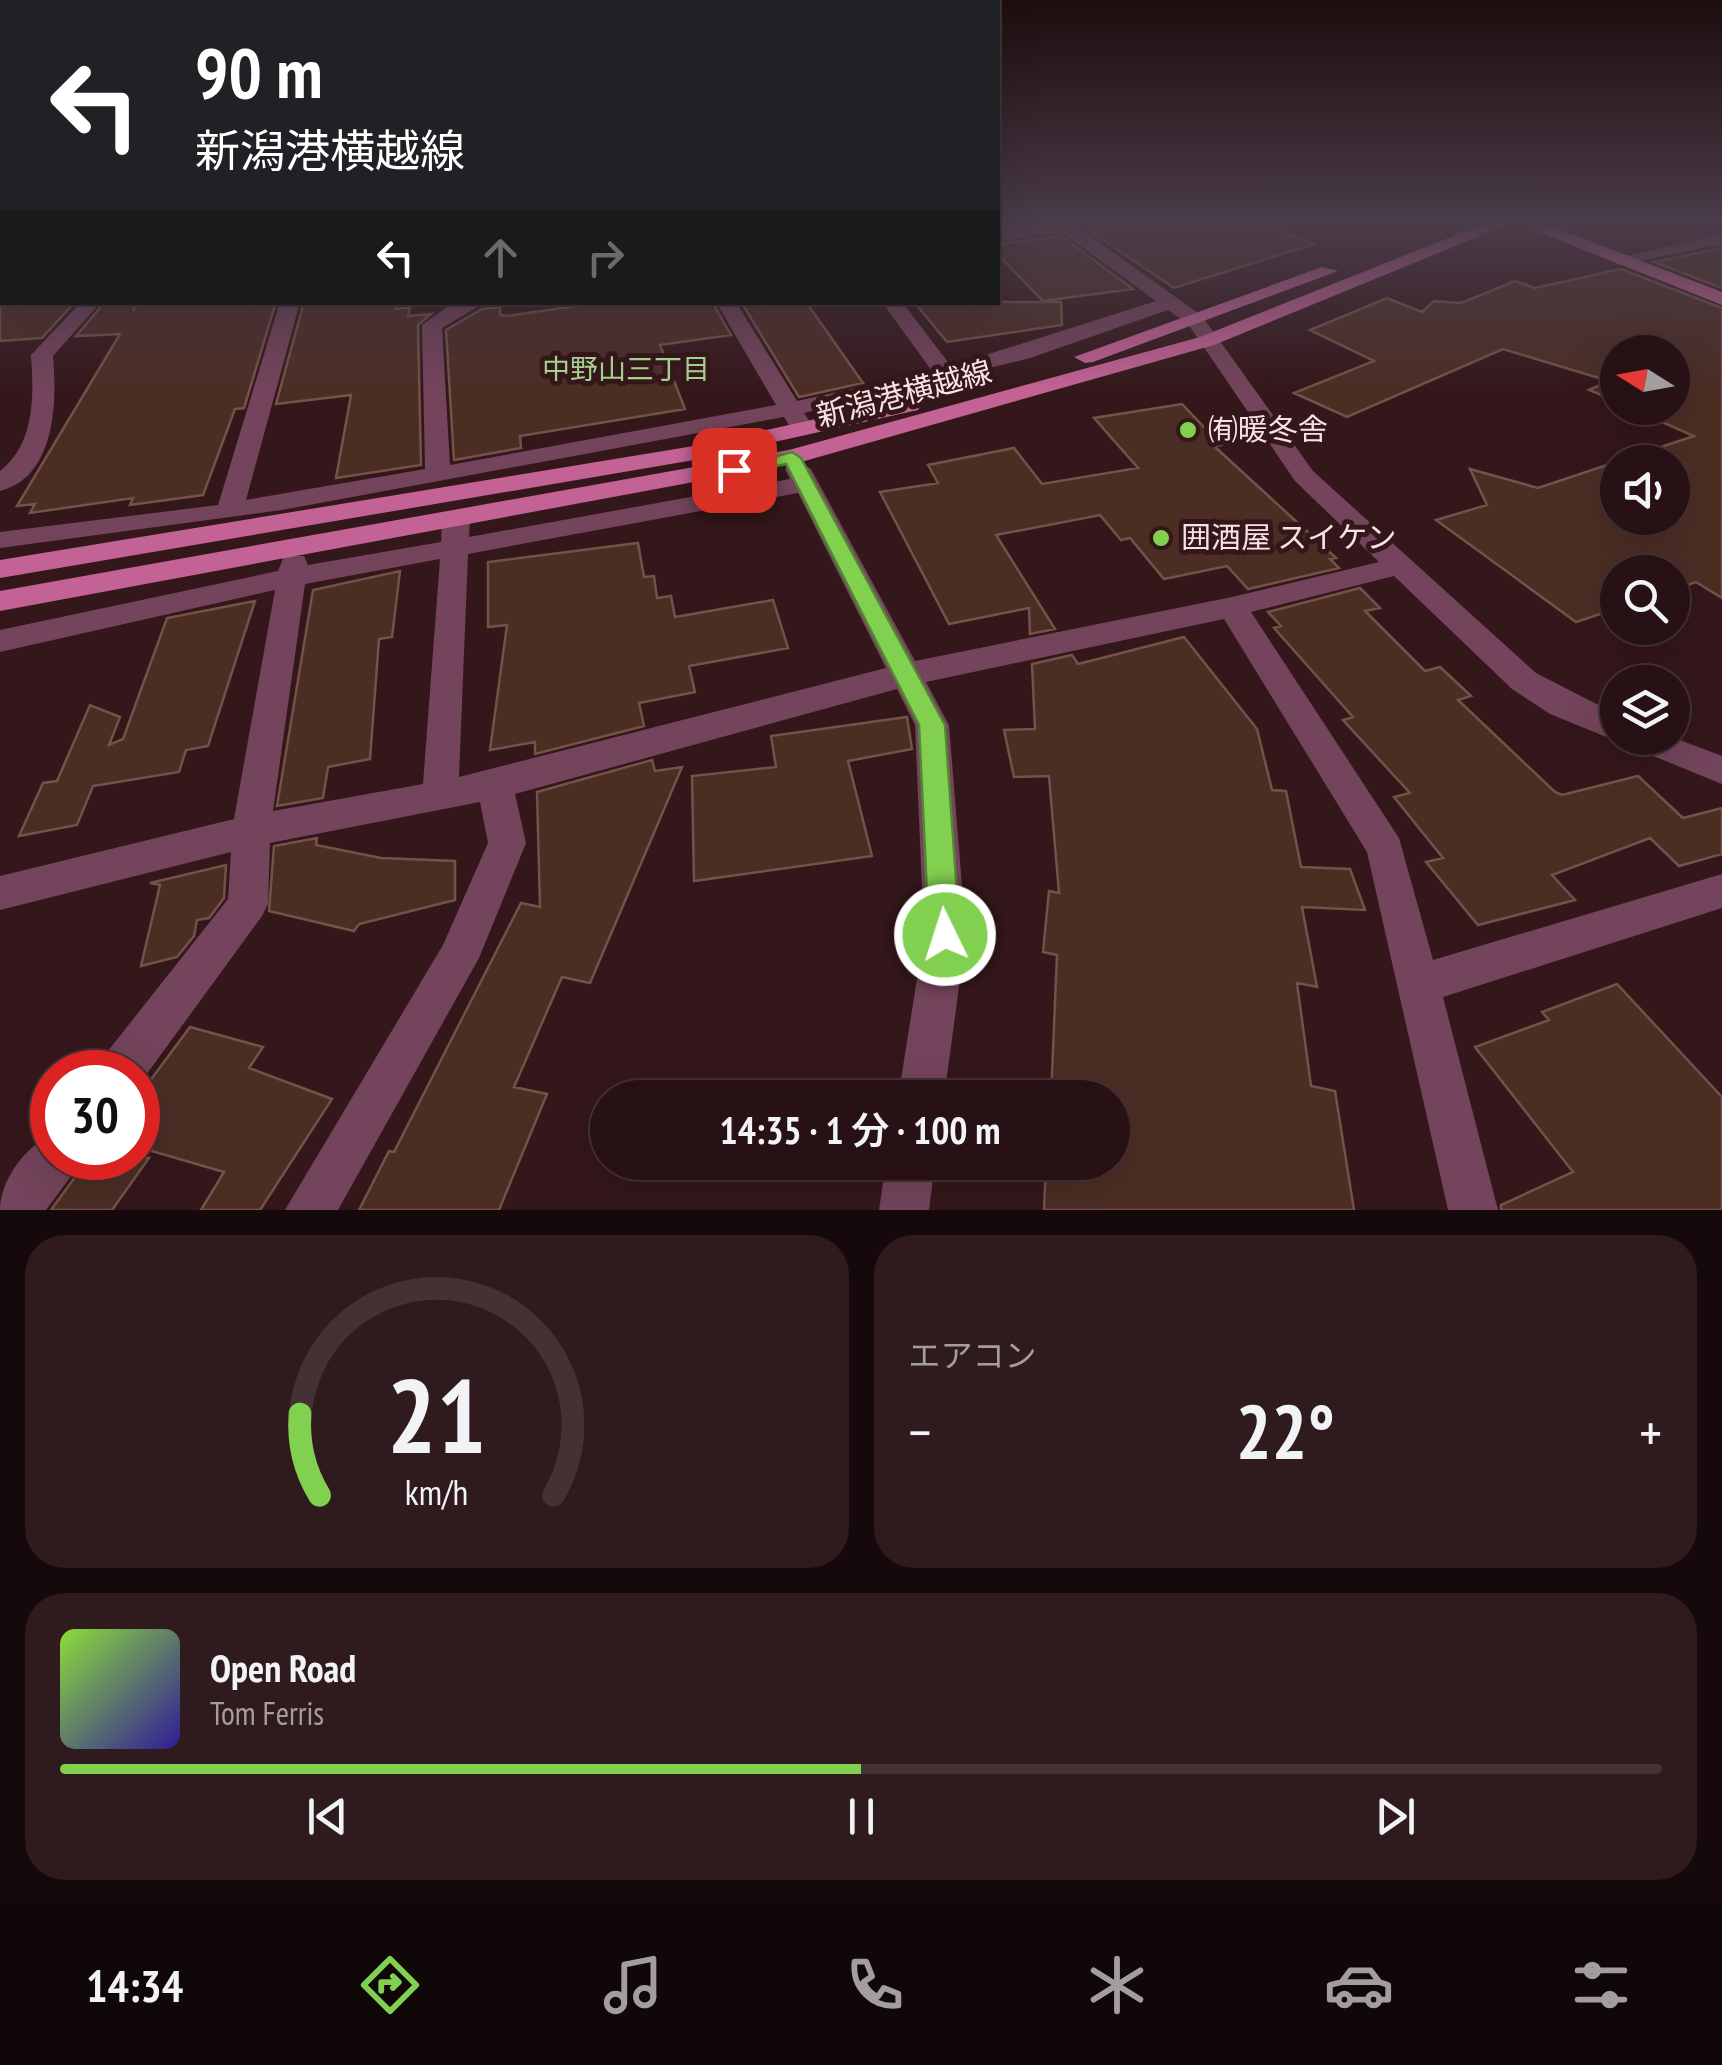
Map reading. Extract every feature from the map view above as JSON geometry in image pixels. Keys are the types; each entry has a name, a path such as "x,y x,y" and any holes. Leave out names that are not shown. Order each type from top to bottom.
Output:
{"main road":[{"name":"新潟港横越線","path":"1201,331 1332,277"},
{"name":"新潟港横越線","path":"0,569 800,458 1201,331 1351,277"},
{"path":"1665,277 1722,299"},
{"path":"0,601 293,564"}],"street":[{"path":"1136,277 1171,302 1201,331 1304,476 1524,680 1562,705 1600,722"},
{"path":"0,540 230,510 790,410 946,374 1090,334 1171,302"},
{"path":"0,483 38,440 47,396 42,355 89,305"},
{"path":"230,510 289,305"},
{"path":"438,474 432,325 453,316 462,305"},
{"path":"728,305 790,410 800,458 932,725 945,935 924,1080"},
{"path":"893,305 946,374"},
{"path":"0,641 293,564 456,536 800,458"},
{"path":"440,798 456,536"},
{"path":"137,1050 248,904 251,832 293,564"},
{"path":"5,896 251,832 495,785 908,674 1232,606 1400,566"},
{"path":"1232,606 1384,849 1473,1210"},
{"path":"1682,755 1722,770"},
{"path":"310,1210 458,958 506,844 495,785"},
{"path":"1417,985 1722,890"},
{"path":"15,1210 38,1180"},
{"path":"904,1210 909,1180"}],"building":[{"path":"1020,277 1117,277 1133,289 1043,301"},
{"path":"1158,277 1208,277 1174,288"},
{"path":"1583,277 1643,277 1722,308 1722,598 1696,582 1690,584 1690,555 1600,555 1600,614 1576,622 1436,520 1487,505 1470,469 1538,488 1600,467 1600,535 1690,535 1690,445 1667,445 1694,436 1669,425 1690,425 1690,335 1600,335 1600,378 1503,349 1347,417 1294,393 1374,361 1310,330 1387,298 1422,312 1434,301 1461,303 1515,281 1535,288"},
{"path":"1694,277 1722,277 1722,288"},
{"path":"1061,302 1062,325 947,342 916,305"},
{"path":"0,305 72,305 42,338 0,341"},
{"path":"102,305 134,305 134,309 136,305 275,305 244,408 235,409 203,495 130,505 133,498 30,513 35,504 17,506 120,334 76,336"},
{"path":"303,305 397,305 396,309 410,307 408,316 431,314 418,325 421,465 336,478 351,395 276,404"},
{"path":"583,305 714,305 731,335 660,345 685,409 520,436 521,448 454,460 446,330 482,309 500,307 500,315"},
{"path":"743,305 808,305 863,383 799,397"},
{"path":"1182,404 1221,445 1214,446 1336,558 1330,559 1339,568 1248,589 1227,566 1164,579 1130,538 1121,540 1100,515 996,535 1055,629 1030,634 1029,608 949,624 880,492 938,483 928,465 1014,448 1042,484 1138,468 1094,418"},
{"path":"638,543 644,577 654,576 657,598 671,596 675,617 773,600 788,648 689,666 695,692 639,703 644,726 535,754 535,742 490,750 507,625 488,627 488,562"},
{"path":"400,571 392,637 379,639 370,759 328,767 323,798 277,806 313,590"},
{"path":"1360,588 1380,608 1365,611 1425,671 1440,667 1471,696 1458,700 1555,792 1562,795 1638,776 1683,818 1722,808 1722,854 1679,866 1650,838 1552,875 1575,900 1478,925 1426,862 1443,858 1394,797 1410,793 1343,720 1353,717 1274,628 1281,626 1268,612"},
{"path":"255,601 208,746 186,750 179,772 93,786 77,825 19,836 43,783 57,781 90,705 120,717 109,745 123,739 167,618"},
{"path":"1184,637 1257,729 1272,790 1286,791 1301,867 1350,869 1365,910 1302,907 1317,987 1297,983 1311,1086 1335,1091 1354,1210 1044,1210 1045,1180 1130,1180 1130,1080 1052,1080 1057,955 1043,952 1049,891 1059,893 1049,776 1014,777 1004,730 1035,729 1032,664 1072,655 1078,664"},
{"path":"907,717 912,749 848,761 872,856 694,881 692,776 776,767 771,736"},
{"path":"652,760 655,771 682,767 590,983 562,977 514,1087 547,1094 499,1210 359,1210 389,1151 394,1152 521,903 540,907 537,792"},
{"path":"317,838 316,845 381,858 455,861 455,900 359,924 354,931 269,911 274,846"},
{"path":"226,865 224,898 209,918 197,920 194,936 177,957 141,966 160,885 150,883"},
{"path":"1617,984 1722,1097 1722,1210 1501,1210 1501,1205 1573,1172 1475,1047 1549,1020 1542,1012"},
{"path":"190,1027 263,1047 249,1068 332,1099 260,1210 201,1210 224,1172 160,1153 160,1067"},
{"path":"73,1180 133,1180 112,1210 51,1210"}],"place":[{"name":"㈲暖冬舎","path":"1188,430"},
{"name":"囲酒屋 スイケン","path":"1161,538"}],"district":[{"name":"中野山三丁目","path":"626,369"}],"route":[{"path":"734,470 792,458 932,725 945,935"}]}
